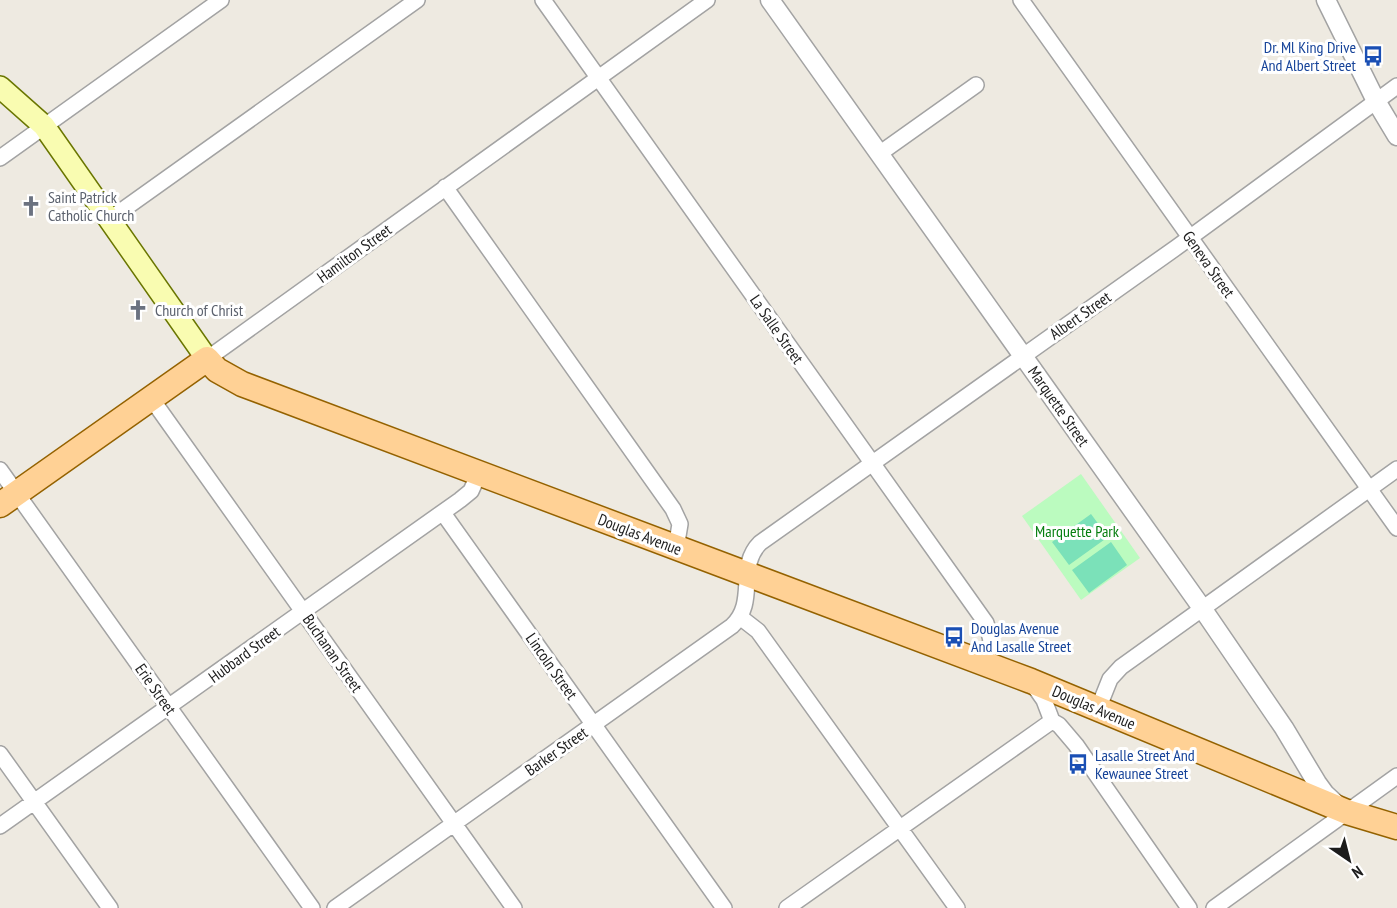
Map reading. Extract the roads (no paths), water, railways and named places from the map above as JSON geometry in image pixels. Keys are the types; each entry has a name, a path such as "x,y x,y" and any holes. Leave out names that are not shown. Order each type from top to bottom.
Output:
{"main road":[{"name":"Douglas Avenue","path":"0,87 44,126 207,359 218,370 242,384 985,663 1347,812 1397,827"},
{"name":"Hamilton Street","path":"8,499 207,359"}],"street":[{"path":"0,158 221,0"},
{"path":"110,219 417,0"},
{"name":"La Salle Street","path":"543,0 986,623 991,640 985,663"},
{"name":"Hamilton Street","path":"207,359 707,0"},
{"name":"Marquette Street","path":"770,0 1202,608 1284,728 1317,783 1325,794 1347,812"},
{"name":"Geneva Street","path":"1021,0 1397,528"},
{"path":"1326,0 1376,100 1397,136"},
{"path":"879,154 976,85"},
{"name":"Albert Street","path":"746,575 750,557 760,543 1190,237 1397,86"},
{"path":"445,187 675,512 680,524 676,548"},
{"name":"Buchanan Street","path":"151,398 514,908"},
{"path":"1098,709 1115,672 1397,469"},
{"name":"Erie Street","path":"0,470 8,499 168,706 312,908"},
{"name":"Hubbard Street","path":"0,826 443,513 471,491 479,473"},
{"name":"Lincoln Street","path":"443,513 724,908"},
{"path":"746,575 747,597 740,617 757,630 957,908"},
{"name":"Barker Street","path":"335,908 731,627 740,617"},
{"path":"1031,681 1044,700 1052,721 1059,725 1076,745 1189,908"},
{"path":"787,908 1052,721"},
{"path":"0,754 110,908"},
{"path":"1214,908 1397,776"}],"place":[{"name":"Dr. Ml King Drive And Albert Street","path":"1373,56"},
{"name":"Saint Patrick Catholic Church","path":"31,206"},
{"name":"Church of Christ","path":"138,310"},
{"name":"Douglas Avenue And Lasalle Street","path":"954,637"},
{"name":"Lasalle Street And Kewaunee Street","path":"1078,764"}],"park label":[{"name":"Marquette Park","path":"1077,531"}]}
